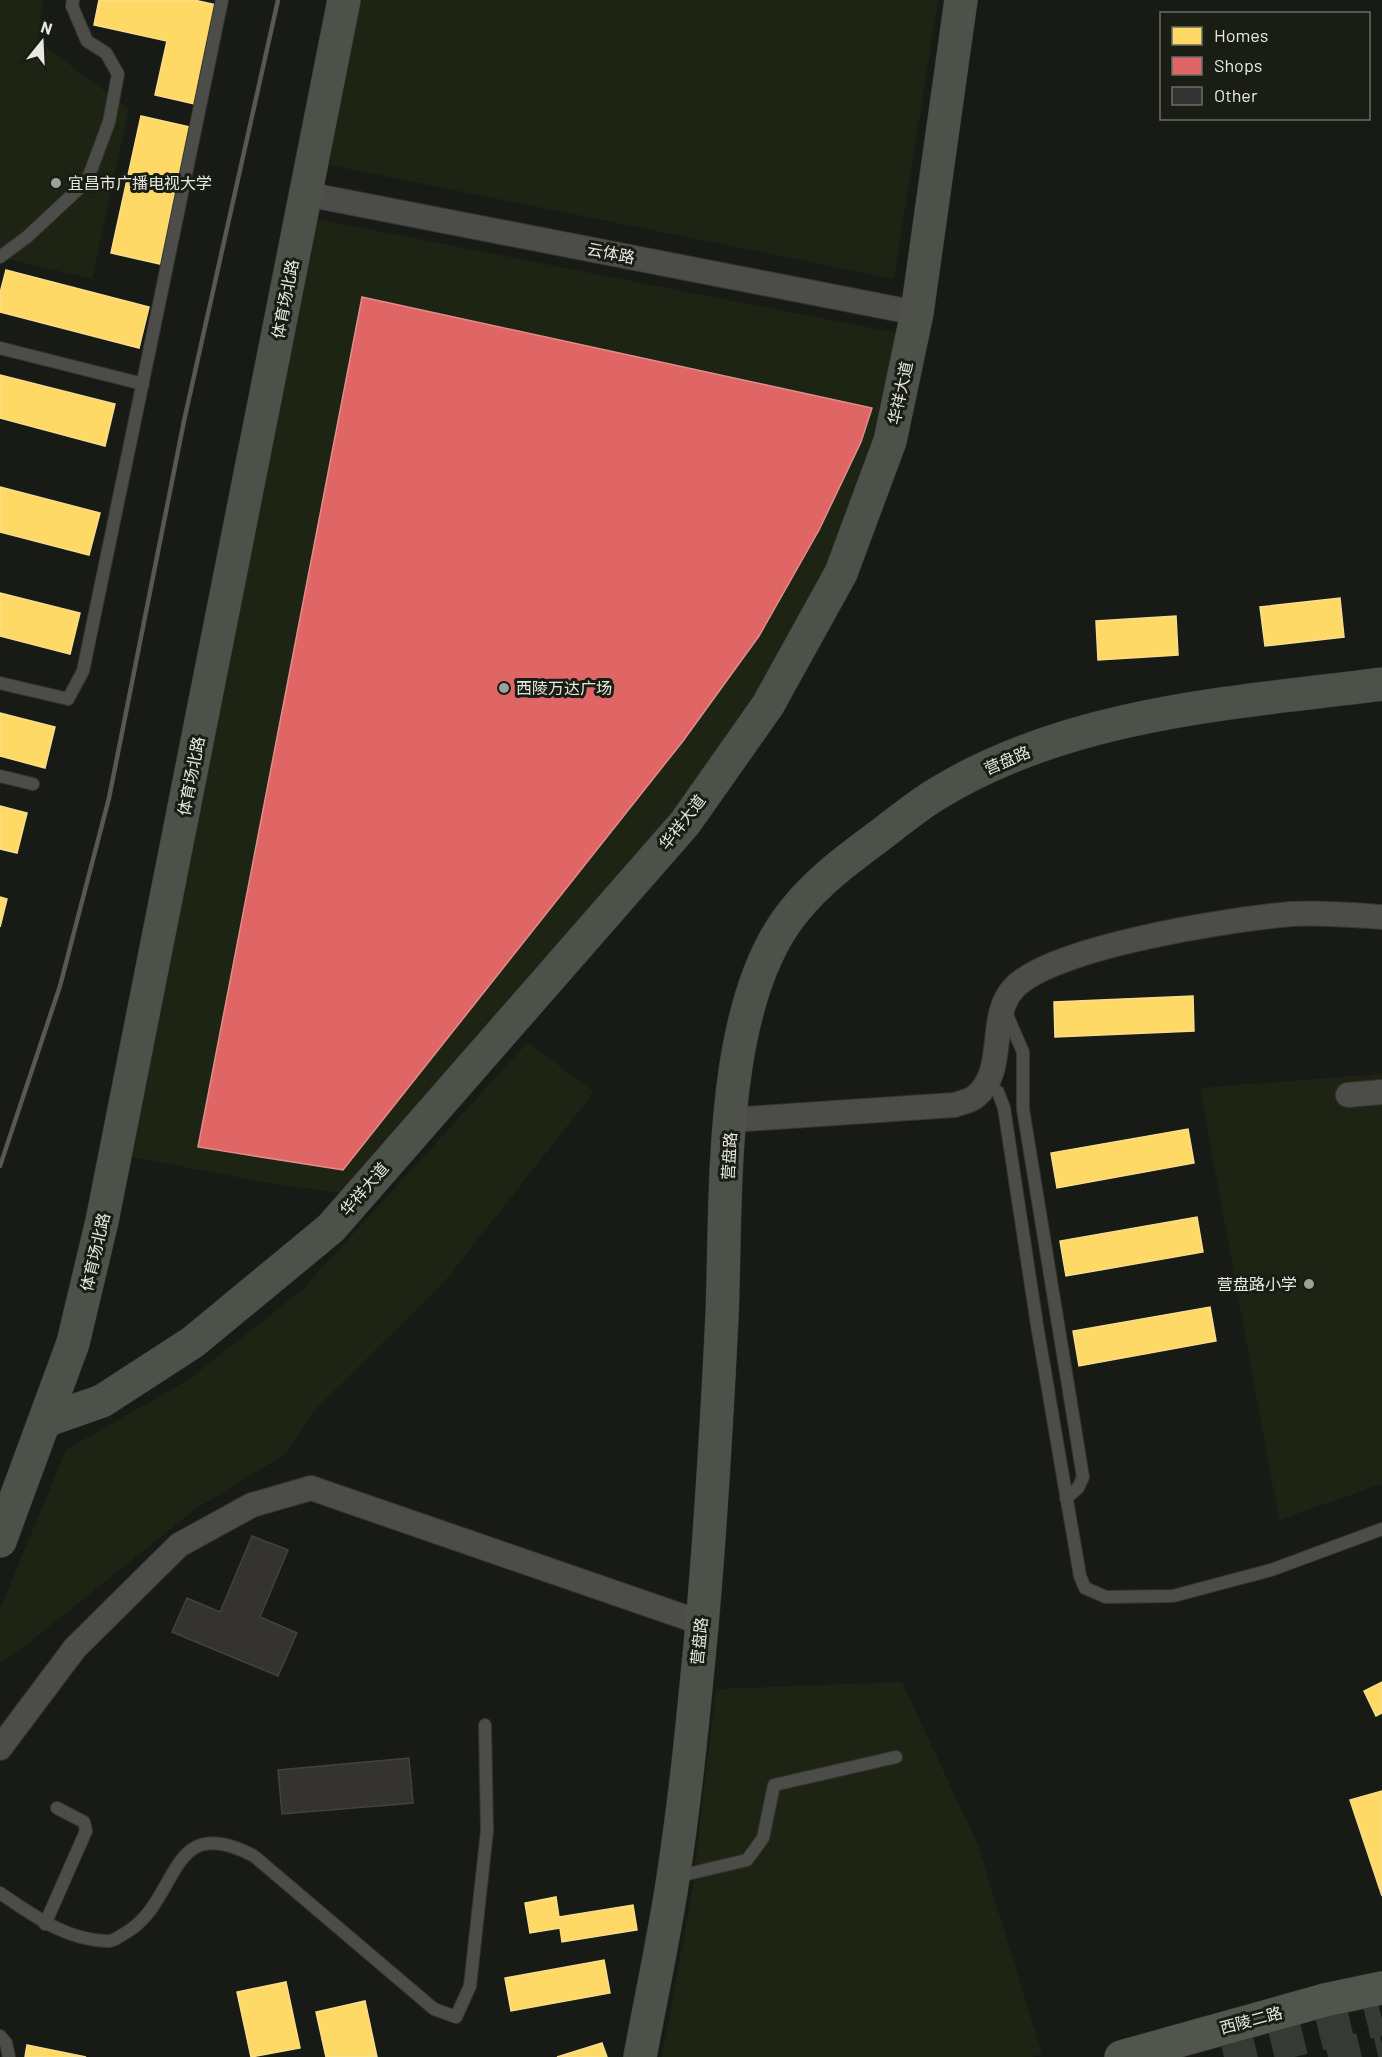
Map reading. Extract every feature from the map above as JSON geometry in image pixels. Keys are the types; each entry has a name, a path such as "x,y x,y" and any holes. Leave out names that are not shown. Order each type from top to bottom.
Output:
{"main road":[{"name":"西陵二路","path":"1121,2057 1325,2000 1382,1988"}],"street":[{"name":"体育场北路","path":"0,1494 31,1407 82,1224 325,0"},
{"name":"体育场北路","path":"0,1541 73,1343 117,1153 344,0"},
{"name":"华祥大道","path":"45,1421 102,1401 193,1342 331,1228 685,823 768,705 841,573 890,441 917,313 961,0"},
{"name":"云体路","path":"306,194 917,313"},
{"name":"营盘路","path":"640,2057 674,1878 702,1623 721,1322 730,1119 745,1016 752,987 774,940 792,913 826,875 934,795 993,765 1060,738 1188,709 1382,684"},
{"path":"730,1119 954,1105 974,1098 986,1085 999,1040 1002,1005 1014,987 1042,968 1106,946 1202,927 1292,914 1382,917"},
{"path":"1348,1095 1382,1092"},
{"path":"0,1748 75,1648 179,1545 252,1505 311,1488 702,1623"}],"lane":[{"path":"0,256 27,237 87,181 109,122 118,74 106,53 87,40 72,6 73,0"},
{"path":"0,683 69,699 83,671 222,0"},
{"path":"0,348 143,384"},
{"path":"0,776 33,784"},
{"path":"1002,1005 1023,1052 1023,1109 1083,1477 1078,1488 1066,1498"},
{"path":"986,1085 998,1092 1004,1108 1066,1498 1080,1576 1085,1588 1106,1597 1173,1596 1271,1570 1382,1529"},
{"path":"0,1893 45,1924 77,1937 109,1942 135,1926 166,1888 180,1858 196,1845 230,1844 254,1856 434,2009 456,2017 470,1986 487,1831 485,1725"},
{"path":"674,1878 747,1860 763,1838 774,1785 896,1757"},
{"path":"45,1924 86,1831 84,1822 57,1808"},
{"path":"0,2036 6,2043 9,2057"}],"shaded area":[{"name":"宜昌市广播电视大学","path":"0,0 43,0 38,41 129,109 92,279 0,257"},
{"path":"360,0 938,0 894,279 324,164"},
{"name":"西陵万达广场","path":"311,218 902,334 885,441 834,570 680,817 342,1193 269,1183 125,1156"},
{"path":"528,1042 594,1092 444,1282 312,1413 287,1453 197,1508 21,1649 0,1663 0,1609 66,1450 188,1380 301,1291"},
{"name":"营盘路小学","path":"1382,1074 1382,1484 1279,1520 1200,1088"},
{"path":"902,1682 978,1845 1042,2054 1031,2057 662,2057 691,1898 716,1689"}],"building: Homes":[{"path":"99,0 194,0 217,5 195,104 155,95 167,41 94,25"},
{"path":"141,116 190,127 160,264 111,253"},
{"path":"6,270 149,307 139,348 0,312 0,293"},
{"path":"0,375 115,404 105,446 0,418"},
{"path":"0,487 100,513 89,555 0,532"},
{"path":"0,593 80,613 70,654 0,636"},
{"path":"1340,598 1344,637 1265,646 1260,607"},
{"path":"1176,616 1178,655 1098,660 1096,621"},
{"path":"0,713 55,727 45,768 0,756"},
{"path":"0,806 27,813 17,853 0,849"},
{"path":"0,897 7,899 0,927"},
{"path":"1193,996 1194,1031 1055,1037 1054,1002"},
{"path":"1188,1129 1194,1163 1057,1188 1051,1153"},
{"path":"1197,1217 1203,1252 1066,1276 1060,1241"},
{"path":"1210,1307 1216,1341 1079,1366 1073,1331"},
{"path":"1382,1682 1382,1713 1376,1716 1364,1691"},
{"path":"1382,1791 1382,1896 1350,1800"},
{"path":"556,1897 559,1917 633,1905 637,1930 562,1942 560,1928 530,1933 525,1903"},
{"path":"604,1960 610,1993 511,2011 505,1978"},
{"path":"286,1982 300,2048 251,2057 237,1992"},
{"path":"365,2001 377,2057 326,2057 316,2012"},
{"path":"602,2043 607,2057 557,2057"},
{"path":"27,2045 86,2057 25,2057"}],"building: Shops":[{"name":"西陵万达广场","path":"362,297 872,408 861,442 819,530 759,636 683,741 343,1170 198,1147"}],"building: Other":[{"path":"252,1536 288,1550 260,1617 297,1633 278,1676 172,1632 187,1598 220,1612"},
{"path":"409,1758 413,1803 282,1814 278,1770"}],"tunnel":[{"path":"1224,2057 1382,2019"},
{"path":"1328,2057 1382,2044"}],"railway":[{"path":"0,1166 60,986 109,798 184,421 278,0"}],"place":[{"name":"宜昌市广播电视大学","path":"56,183"},
{"name":"西陵万达广场","path":"504,688"},
{"name":"营盘路小学","path":"1309,1284"}]}
